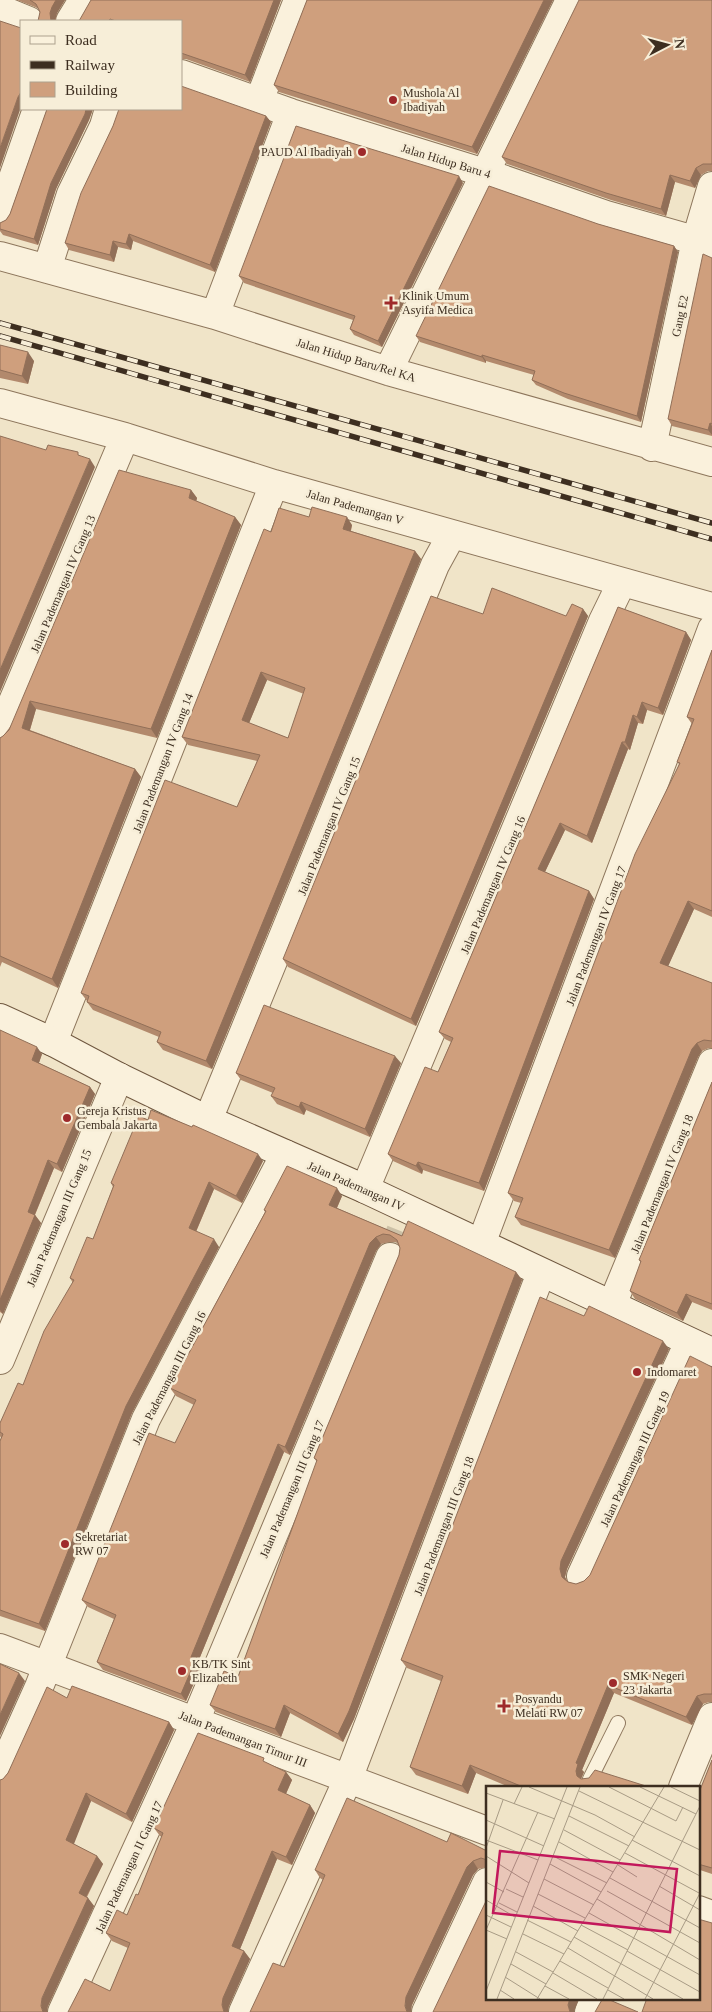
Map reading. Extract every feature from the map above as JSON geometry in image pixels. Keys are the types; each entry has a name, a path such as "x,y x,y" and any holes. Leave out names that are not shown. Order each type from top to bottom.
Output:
{"street":[{"path":"71,20 83,0"},
{"path":"260,101 298,0"},
{"path":"388,371 570,0"},
{"path":"0,9 28,20"},
{"name":"Jalan Hidup Baru 4","path":"182,74 291,113 485,173 606,215 704,243"},
{"path":"0,215 37,110"},
{"path":"47,269 71,194 104,126 108,110"},
{"path":"215,315 291,113"},
{"name":"Gang E2","path":"652,447 704,243 712,186"},
{"name":"Jalan Hidup Baru/Rel KA","path":"0,256 215,315 388,371 652,447 712,462"},
{"name":"Jalan Pademangan V","path":"0,403 125,437 274,484 712,607"},
{"name":"Jalan Pademangan IV Gang 13","path":"0,732 125,437"},
{"name":"Jalan Pademangan IV Gang 14","path":"53,1042 274,484"},
{"name":"Jalan Pademangan IV Gang 15","path":"208,1120 435,566 452,534"},
{"name":"Jalan Pademangan IV Gang 16","path":"365,1189 603,621 622,582"},
{"name":"Jalan Pademangan IV Gang 17","path":"481,1244 712,629"},
{"name":"Jalan Pademangan IV","path":"0,1018 53,1042 118,1077 208,1120 365,1189 701,1347"},
{"name":"Jalan Pademangan IV Gang 18","path":"612,1305 712,1063"},
{"name":"Jalan Pademangan III Gang 15","path":"0,1360 118,1077"},
{"name":"Jalan Pademangan III Gang 16","path":"0,1774 47,1665 146,1419 285,1154"},
{"name":"Jalan Pademangan III Gang 17","path":"195,1721 390,1257"},
{"name":"Jalan Pademangan III Gang 18","path":"243,2012 348,1779 541,1273"},
{"name":"Jalan Pademangan III Gang 19","path":"581,1576 701,1347"},
{"name":"Jalan Pademangan Timur III","path":"0,1648 486,1831"},
{"path":"683,1786 712,1717"},
{"name":"Jalan Pademangan II Gang 17","path":"62,2012 195,1721"},
{"path":"426,2012 486,1884"},
{"path":"700,1911 712,1915"},
{"path":"589,2012 594,2000"}],"lane":[{"path":"590,1779 618,1723"}],"building":[{"path":"30,0 56,0 50,13 51,20 38,20 40,12 36,4"},
{"path":"91,0 274,0 245,75 182,53 182,20 80,20"},
{"path":"307,0 544,0 472,147 274,85"},
{"path":"579,0 712,0 712,164 703,164 696,168 690,181 670,175 661,209 606,193 502,157"},
{"path":"0,21 20,28 20,94 0,148"},
{"path":"182,86 266,116 210,265 129,234 126,244 113,241 110,255 65,243 81,193 119,110 182,110"},
{"path":"47,110 86,110 51,183 34,239 0,229 0,223 6,220 10,214"},
{"path":"296,126 459,176 378,341 350,329 355,316 239,276"},
{"path":"489,186 598,224 674,246 637,416 564,393 532,380 535,371 482,355 482,357 416,336"},
{"path":"703,254 712,258 712,424 710,423 708,430 668,419"},
{"path":"0,345 28,352 22,376 0,370"},
{"path":"0,436 46,450 48,445 78,452 78,455 90,459 0,670"},
{"path":"119,470 191,490 189,498 235,517 151,729 30,701 22,728 135,769 52,979 0,956 0,738 9,730"},
{"path":"312,507 347,517 343,529 415,551 206,1061 157,1042 161,1032 87,1002 89,996 81,993 165,780 237,807 260,755 182,737 264,529 271,532 279,508 309,517","holes":["261,672 305,688 288,738 242,720"]},
{"path":"492,588 566,616 572,604 583,609 411,1019 283,959 431,596 483,614"},
{"path":"618,607 686,632 658,708 642,702 637,717 633,715 625,742 622,742 587,836 560,823 538,869 589,891 479,1183 418,1162 416,1166 388,1154 425,1067 438,1072 453,1038 439,1032"},
{"path":"712,650 712,911 688,901 660,963 712,983 712,1041 704,1040 697,1043 692,1049 609,1250 515,1217 523,1198 508,1193 635,854 680,763 677,762 694,719 687,717"},
{"path":"264,1005 395,1056 365,1129 301,1102 299,1107 271,1096 275,1088 236,1073"},
{"path":"0,1030 37,1047 32,1060 90,1087 57,1164 48,1160 28,1212 35,1215 0,1300"},
{"path":"712,1082 712,1304 686,1294 677,1313 630,1291 641,1261 639,1260"},
{"path":"151,1110 192,1127 193,1125 258,1154 236,1196 209,1182 189,1228 214,1239 126,1406 39,1624 0,1610 0,1441 3,1434 0,1432 0,1423 18,1383 23,1385 44,1331 74,1280 70,1278 87,1237 93,1239 114,1185 111,1183 139,1116 148,1120"},
{"path":"287,1166 337,1188 329,1205 402,1236 408,1221 516,1272 349,1711 338,1734 284,1705 275,1729 210,1705 224,1671 238,1677 317,1460 314,1458 399,1255 400,1248 397,1240 390,1235 383,1234 376,1237 370,1243 285,1447 278,1444 191,1657 196,1659 181,1694 97,1662 116,1615 82,1600 149,1433 175,1443 196,1400 170,1388 266,1211 264,1210"},
{"path":"540,1297 584,1316 589,1306 663,1341 561,1561 562,1577 568,1582 576,1584 584,1581 590,1575 690,1356 712,1367 712,1694 697,1696 686,1717 608,1685 576,1763 578,1764 577,1776 581,1779 589,1778 595,1770 646,1786 521,1786 470,1765 462,1786 410,1767 443,1676 401,1660"},
{"path":"0,1664 19,1673 0,1715"},
{"path":"72,1686 169,1722 126,1814 86,1793 66,1840 97,1856 79,1893 88,1898 42,1998 41,2006 43,2012 0,2012 0,1780 8,1773 47,1687 67,1698"},
{"path":"198,1733 264,1758 263,1761 286,1772 278,1790 310,1805 286,1857 272,1851 232,1946 244,1951 223,1998 224,2012 68,2012 85,1979 110,1991 130,1943 106,1933 117,1910 127,1915 136,1894 138,1895 163,1833 154,1828"},
{"path":"712,1760 712,1868 700,1865 700,1790"},
{"path":"347,1798 447,1842 451,1833 486,1850 486,1860 481,1858 473,1861 467,1867 406,1997 405,2006 407,2012 250,2012 273,1963 284,1967 325,1875 315,1870"},
{"path":"486,1901 486,2000 569,2000 568,2005 570,2012 433,2012"},
{"path":"700,1920 712,1923 712,2012 642,2012 646,2000 700,2000"},
{"path":"602,2000 610,2000 638,2012 595,2012"}],"tunnel":[{"path":"390,1257 409,1210"}],"railway":[{"path":"0,323 712,523"},
{"path":"0,336 712,539"}],"place":[{"name":"Mushola Al Ibadiyah","path":"393,100"},
{"name":"PAUD Al Ibadiyah","path":"362,152"},
{"name":"Klinik Umum Asyifa Medica","path":"391,303"},
{"name":"Gereja Kristus Gembala Jakarta","path":"67,1118"},
{"name":"Indomaret","path":"637,1372"},
{"name":"Sekretariat RW 07","path":"65,1544"},
{"name":"KB/TK Sint Elizabeth","path":"182,1671"},
{"name":"SMK Negeri 23 Jakarta","path":"613,1683"},
{"name":"Posyandu Melati RW 07","path":"504,1706"}]}
